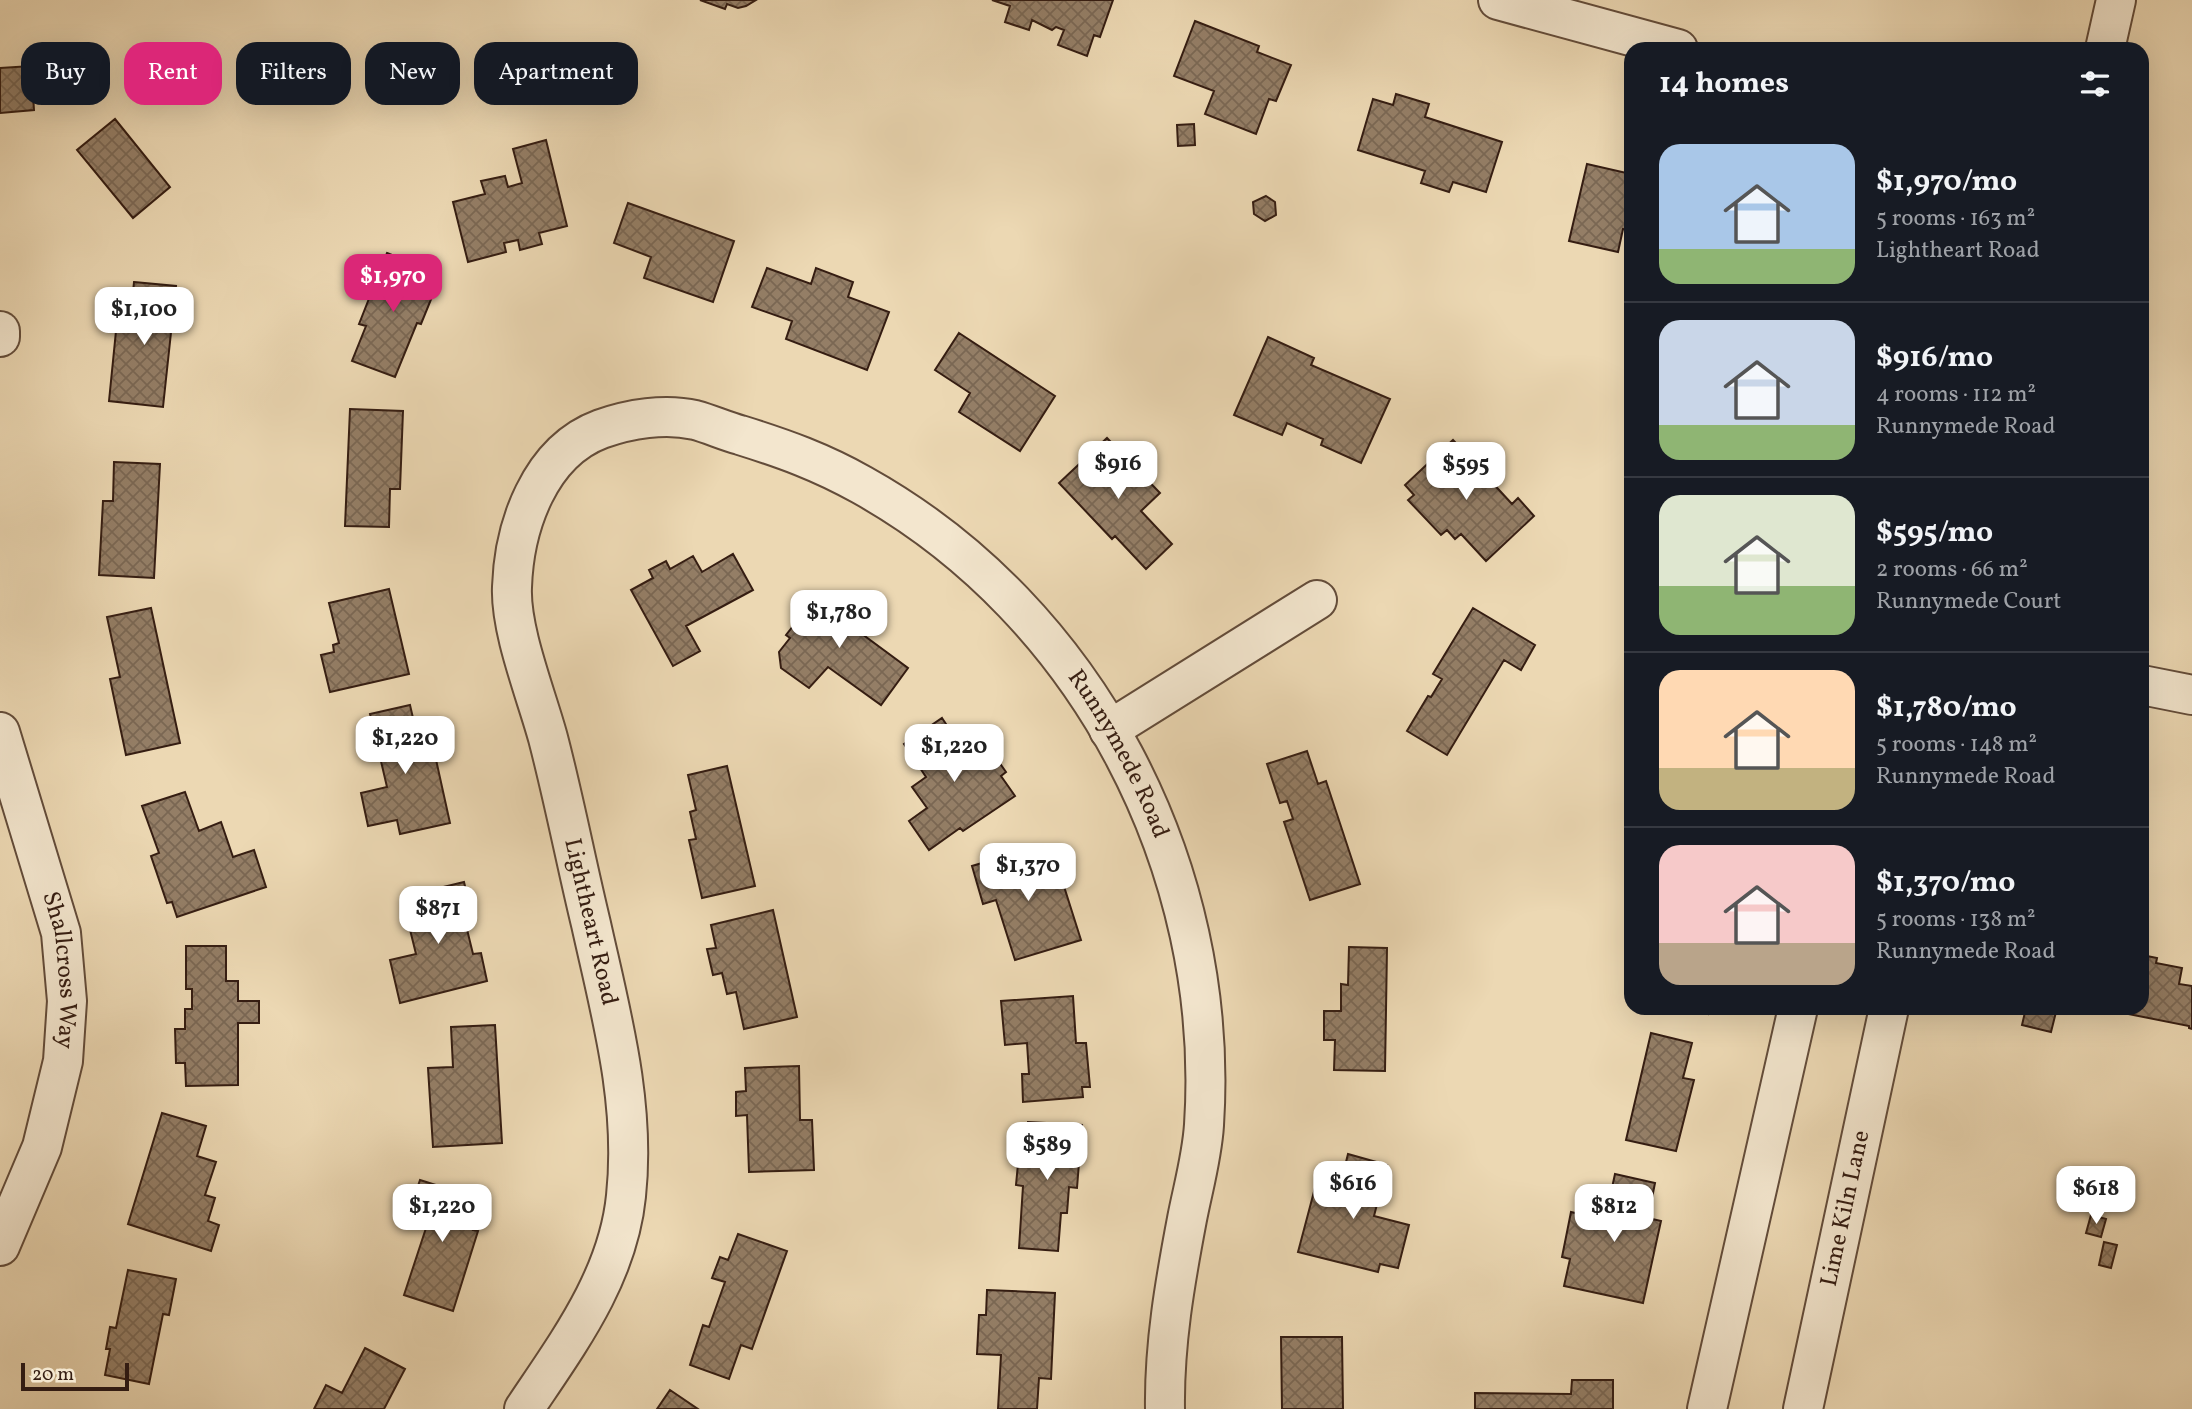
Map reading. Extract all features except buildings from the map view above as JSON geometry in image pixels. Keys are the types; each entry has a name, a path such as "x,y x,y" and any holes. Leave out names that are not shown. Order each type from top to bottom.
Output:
{"street":[{"path":"1498,0 1652,42"},
{"path":"2107,42 2116,0"},
{"path":"0,331 0,337"},
{"name":"Runnymede Road","path":"583,438 604,428 654,417 691,418 780,446 845,475 900,506 948,541 1004,590 1068,664 1109,730 1144,795 1180,892 1201,986 1207,1066 1204,1134 1178,1266 1164,1363 1165,1409"},
{"name":"Lightheart Road","path":"524,1409 591,1305 611,1262 626,1196 629,1121 619,1047 548,740 515,623 511,590 520,525 553,465 573,443 583,438"},
{"path":"1109,730 1317,600"},
{"path":"2149,686 2192,695"},
{"name":"Shallcross Way","path":"0,732 61,933 67,1001 63,1061 42,1147 0,1246"},
{"path":"1707,1409 1796,1015"},
{"name":"Lime Kiln Lane","path":"1803,1409 1887,1015"}]}
